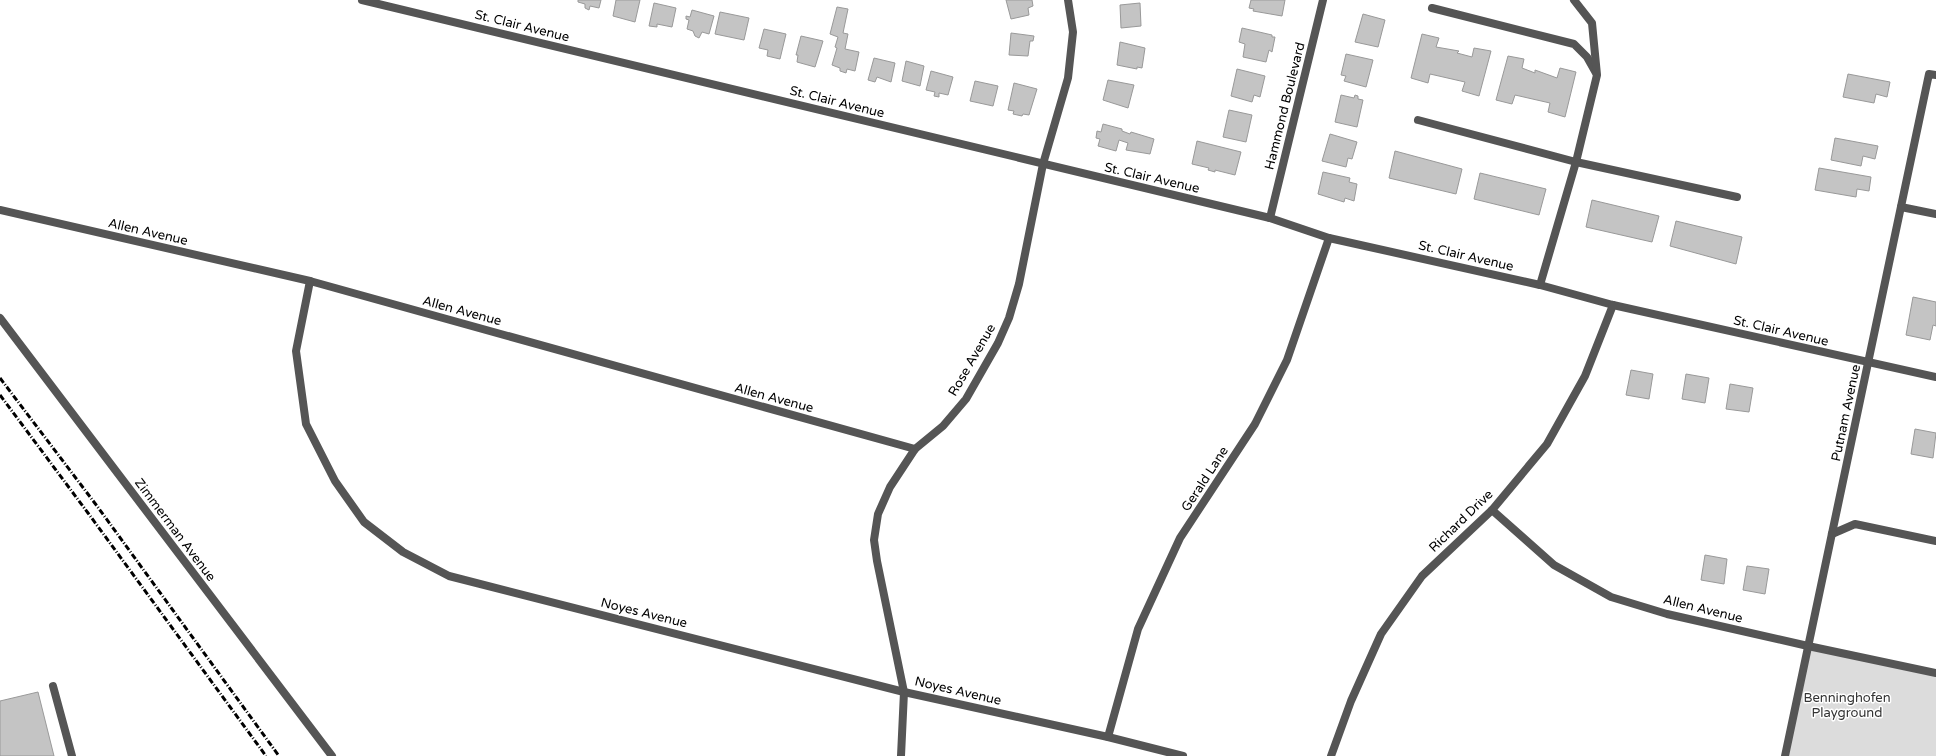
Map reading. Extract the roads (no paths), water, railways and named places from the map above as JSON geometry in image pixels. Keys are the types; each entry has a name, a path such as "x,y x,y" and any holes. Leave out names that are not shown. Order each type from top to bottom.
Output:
{"street":[{"name":"St. Clair Avenue","path":"362,0 1270,218 1330,238 1540,285 1613,305 1936,377"},
{"name":"Rose Avenue","path":"901,756 904,692 877,561 874,540 878,514 890,487 914,449 943,426 966,399 998,343 1009,318 1019,284 1043,164 1068,78 1072,32 1068,0"},
{"name":"Hammond Boulevard","path":"1270,218 1323,0"},
{"path":"1540,285 1576,162 1597,75 1592,23 1574,0"},
{"path":"1432,8 1574,44 1587,57 1597,75"},
{"name":"Putnam Avenue","path":"1785,756 1901,207 1933,75"},
{"path":"1418,120 1576,162 1737,198"},
{"path":"1901,207 1936,214"},
{"name":"Allen Avenue","path":"0,210 310,282 914,449"},
{"name":"Gerald Lane","path":"1108,737 1138,629 1180,538 1259,416 1286,360 1330,238"},
{"name":"Noyes Avenue","path":"310,282 296,351 306,424 335,481 364,522 403,552 449,576 904,692 1108,737 1183,756"},
{"name":"Richard Drive","path":"1331,756 1351,701 1381,634 1422,576 1492,510 1547,444 1585,376 1613,305"},
{"name":"Zimmerman Avenue","path":"0,318 332,756"},
{"name":"Allen Avenue","path":"1492,510 1554,565 1611,596 1667,614 1936,673"},
{"path":"1832,534 1855,524 1936,541"},
{"path":"53,686 72,756"}],"railway":[{"path":"0,378 97,506 279,756"},
{"path":"0,395 266,756"}],"park label":[{"name":"Benninghofen Playground","path":"1847,706"}]}
